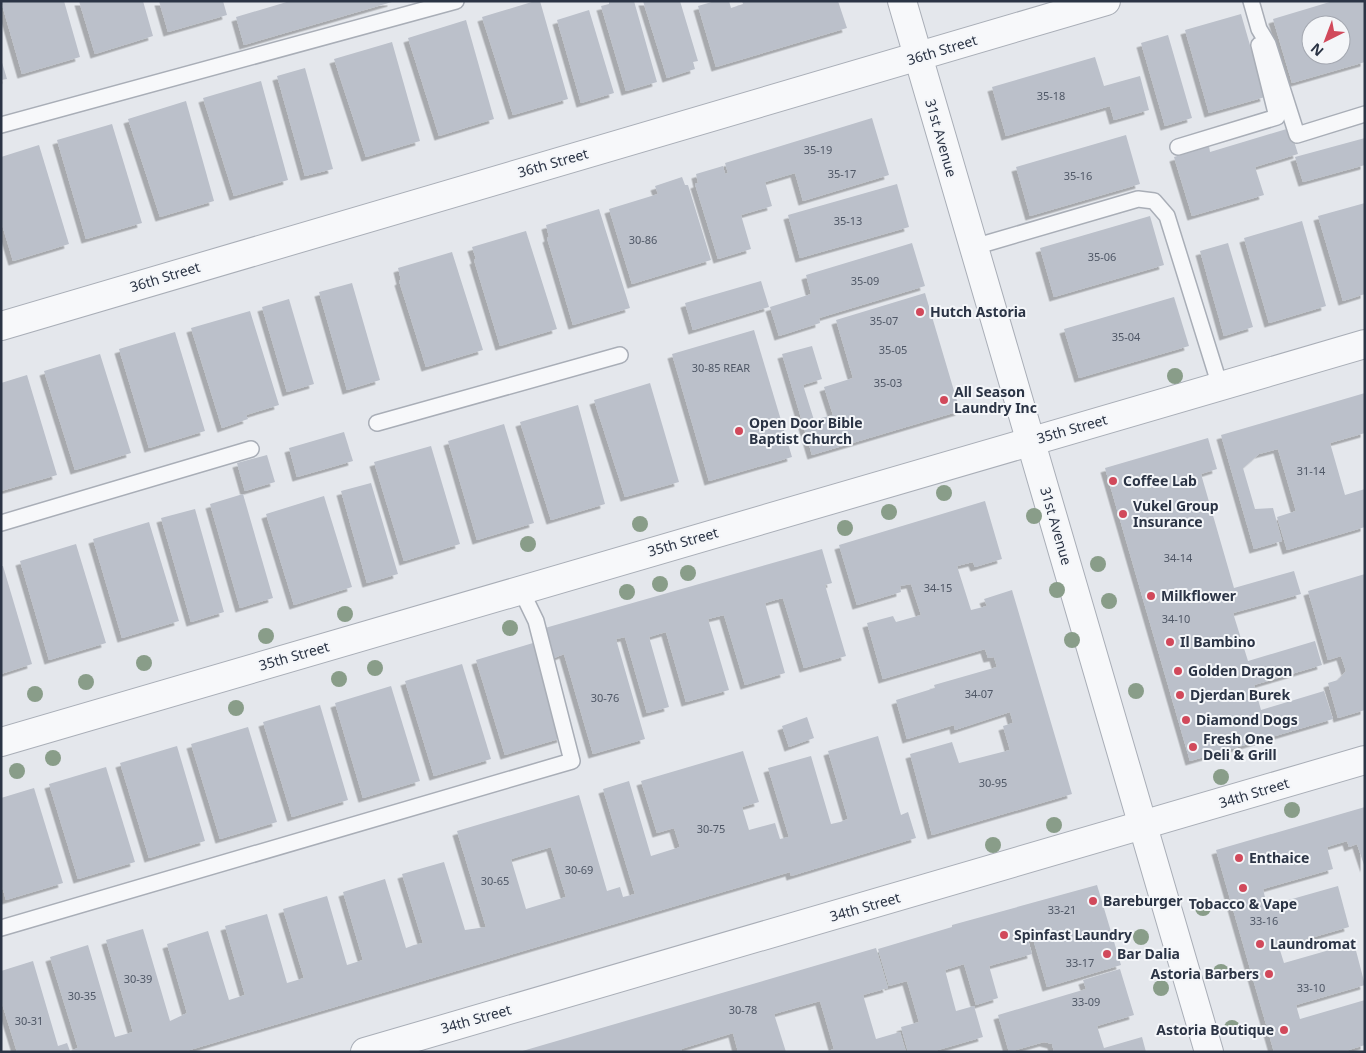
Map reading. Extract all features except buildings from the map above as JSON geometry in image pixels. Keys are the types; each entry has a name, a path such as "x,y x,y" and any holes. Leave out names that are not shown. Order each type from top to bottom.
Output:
{"street":[{"name":"31st Avenue","path":"902,1 1209,1052"},
{"name":"36th Street","path":"1,326 375,214 1106,1"},
{"name":"35th Street","path":"1,742 1365,344"},
{"name":"34th Street","path":"364,1052 1365,760"}],"lane":[{"path":"1,125 456,1"},
{"path":"1251,1 1259,29 1268,44 1297,135 1365,114"},
{"path":"1178,147 1278,117 1259,47 1259,29"},
{"path":"974,248 1138,199 1154,201 1166,216 1220,386"},
{"path":"377,423 620,355"},
{"path":"1,523 251,449"},
{"path":"1,928 572,761 536,621 521,590"}],"place":[{"name":"Hutch Astoria","path":"920,312"},
{"name":"All Season Laundry Inc","path":"944,400"},
{"name":"Open Door Bible Baptist Church","path":"739,431"},
{"name":"Coffee Lab","path":"1113,481"},
{"name":"Vukel Group Insurance","path":"1123,514"},
{"name":"Milkflower","path":"1151,596"},
{"name":"Il Bambino","path":"1170,642"},
{"name":"Golden Dragon","path":"1178,671"},
{"name":"Djerdan Burek","path":"1180,695"},
{"name":"Diamond Dogs","path":"1186,720"},
{"name":"Fresh One Deli & Grill","path":"1193,747"},
{"name":"Enthaice","path":"1239,858"},
{"name":"Tobacco & Vape","path":"1243,888"},
{"name":"Bareburger","path":"1093,901"},
{"name":"Spinfast Laundry","path":"1004,935"},
{"name":"Laundromat","path":"1260,944"},
{"name":"Bar Dalia","path":"1107,954"},
{"name":"Astoria Barbers","path":"1269,974"},
{"name":"Astoria Boutique","path":"1284,1030"}]}
